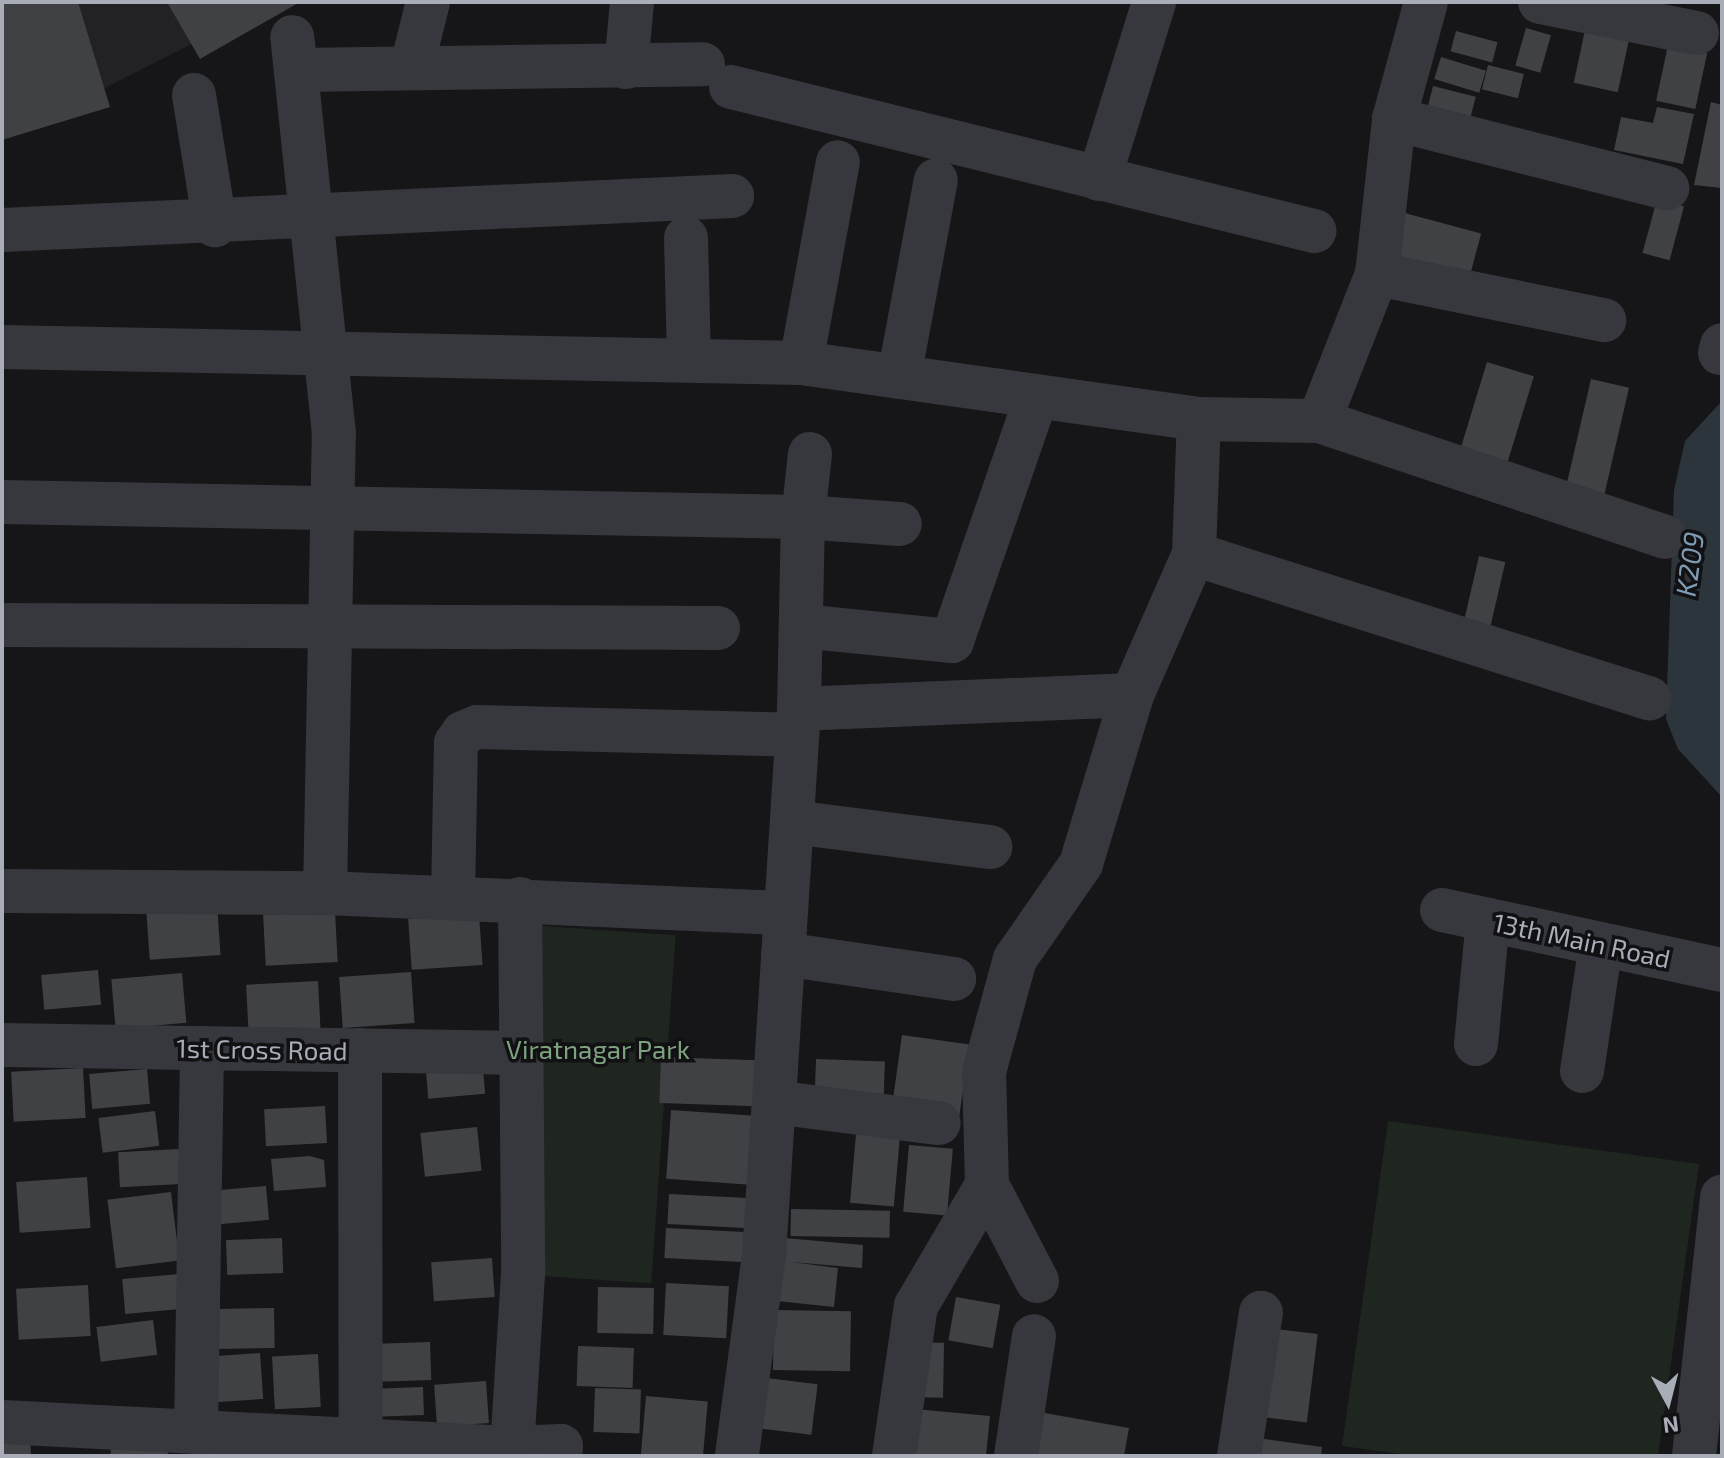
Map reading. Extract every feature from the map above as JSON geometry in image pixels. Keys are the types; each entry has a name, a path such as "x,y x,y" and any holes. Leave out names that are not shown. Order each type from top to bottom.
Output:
{"street":[{"path":"412,66 428,2"},
{"path":"626,67 632,2"},
{"path":"1099,179 1154,2"},
{"path":"1319,421 1377,274 1394,119 1426,2"},
{"path":"1540,2 1697,33"},
{"path":"325,893 333,508 324,351 294,54 412,66 626,67 717,76 1099,179 1314,231"},
{"path":"194,95 215,225"},
{"path":"1394,119 1667,188"},
{"path":"801,363 838,162"},
{"path":"899,377 936,180"},
{"path":"2,230 215,225 309,217 732,196"},
{"path":"686,238 689,360"},
{"path":"1377,274 1604,320"},
{"path":"2,347 324,351 801,363 1199,419 1319,421 1665,537"},
{"path":"801,626 952,641 1037,396"},
{"path":"1037,1281 987,1185 984,1072 1015,959 1081,864 1132,695 1194,554 1199,419"},
{"path":"737,1456 764,1255 798,722 803,517 810,454"},
{"path":"2,502 803,517 900,524"},
{"path":"1194,554 1650,699"},
{"path":"2,625 718,628"},
{"path":"453,897 456,743 463,733 477,727 798,722 1132,695"},
{"path":"792,822 990,847"},
{"path":"2,891 325,893 520,899 785,934 954,979"},
{"path":"512,1448 523,1274 520,899"},
{"name":"13th Main Road","path":"1442,910 1722,970"},
{"path":"1476,1044 1488,920"},
{"path":"1582,1071 1601,944"},
{"name":"1st Cross Road","path":"2,1045 521,1053"},
{"path":"196,1432 202,1048"},
{"path":"360,1050 361,1441"},
{"path":"774,1102 939,1123"},
{"path":"894,1456 916,1306 987,1185"},
{"path":"1694,1456 1722,1197"},
{"path":"1239,1456 1261,1313"},
{"path":"1016,1456 1034,1336"},
{"path":"2,1422 101,1440 196,1432 279,1446 361,1441 444,1452 561,1446 560,1456"}],"shaded area":[{"path":"2,2 275,2 2,140"}],"green space":[{"name":"Viratnagar Park","path":"529,925 676,935 651,1283 505,1273"},
{"path":"1388,1121 1699,1164 1658,1456 1416,1456 1342,1446"}],"water":[{"name":"K209","path":"1722,401 1722,797 1678,749 1666,719 1674,490 1685,441"}],"building":[{"path":"2,2 78,2 110,107 2,140"},
{"path":"167,2 300,2 200,59"},
{"path":"1526,28 1551,35 1540,73 1515,65"},
{"path":"1585,30 1629,39 1618,92 1574,83"},
{"path":"1456,31 1498,42 1492,62 1451,51"},
{"path":"1668,45 1707,53 1695,109 1656,101"},
{"path":"1441,57 1486,71 1479,93 1434,79"},
{"path":"1488,65 1524,74 1518,98 1482,89"},
{"path":"1433,86 1476,97 1471,116 1428,105"},
{"path":"1711,102 1722,105 1722,188 1694,185"},
{"path":"1657,107 1694,114 1683,164 1614,150 1621,117 1653,123"},
{"path":"1657,199 1684,206 1670,260 1643,253"},
{"path":"1401,212 1481,233 1467,286 1387,264"},
{"path":"1487,362 1534,376 1504,474 1457,460"},
{"path":"1591,379 1629,388 1604,498 1566,489"},
{"path":"1479,556 1505,562 1490,629 1463,623"},
{"path":"217,904 221,955 150,960 146,909"},
{"path":"335,911 338,962 266,966 263,915"},
{"path":"479,914 483,965 412,970 408,919"},
{"path":"98,970 101,1005 44,1010 41,975"},
{"path":"411,972 415,1023 343,1028 339,977"},
{"path":"182,973 186,1023 116,1029 111,979"},
{"path":"318,981 321,1031 249,1035 246,985"},
{"path":"902,1035 969,1044 959,1120 891,1110"},
{"path":"661,1057 768,1061 766,1107 659,1103"},
{"path":"482,1058 485,1094 428,1099 425,1063"},
{"path":"816,1059 885,1061 884,1101 815,1099"},
{"path":"83,1068 86,1118 14,1122 11,1072"},
{"path":"147,1069 150,1104 92,1109 89,1074"},
{"path":"325,1106 327,1143 266,1146 264,1109"},
{"path":"671,1110 762,1116 757,1185 666,1179"},
{"path":"155,1111 159,1146 103,1153 98,1118"},
{"path":"477,1127 482,1171 425,1177 420,1133"},
{"path":"856,1134 900,1138 894,1207 850,1203"},
{"path":"909,1145 953,1149 947,1216 903,1212"},
{"path":"179,1149 181,1184 120,1187 118,1152"},
{"path":"310,1156 324,1160 326,1187 274,1191 271,1159"},
{"path":"87,1177 91,1228 20,1233 16,1182"},
{"path":"266,1186 269,1220 215,1225 212,1191"},
{"path":"171,1192 179,1260 116,1268 107,1200"},
{"path":"669,1194 757,1199 755,1229 667,1224"},
{"path":"791,1209 890,1211 890,1238 791,1236"},
{"path":"666,1228 749,1232 747,1262 664,1258"},
{"path":"282,1238 283,1273 227,1275 226,1240"},
{"path":"785,1238 863,1245 862,1268 791,1262 838,1268 834,1307 777,1301"},
{"path":"492,1258 495,1297 434,1301 431,1262"},
{"path":"180,1274 183,1309 125,1314 122,1279"},
{"path":"666,1283 729,1286 726,1338 663,1335"},
{"path":"88,1285 91,1336 19,1340 16,1289"},
{"path":"598,1287 654,1288 653,1334 597,1333"},
{"path":"956,1297 1000,1305 993,1348 948,1340"},
{"path":"274,1308 275,1348 219,1349 218,1309"},
{"path":"774,1310 851,1311 850,1371 773,1370"},
{"path":"153,1320 157,1355 101,1362 96,1327"},
{"path":"1276,1329 1318,1334 1307,1422 1265,1417"},
{"path":"430,1342 431,1380 371,1382 370,1344"},
{"path":"900,1342 944,1343 943,1398 899,1397"},
{"path":"578,1346 634,1348 633,1388 577,1386"},
{"path":"260,1353 263,1399 210,1403 207,1357"},
{"path":"318,1354 321,1407 275,1409 272,1356"},
{"path":"767,1378 818,1384 811,1435 761,1429"},
{"path":"486,1381 489,1423 437,1427 434,1385"},
{"path":"423,1387 424,1415 369,1417 368,1389"},
{"path":"595,1388 641,1390 639,1434 593,1432"},
{"path":"646,1396 708,1401 703,1456 641,1456"},
{"path":"894,1407 990,1416 986,1456 890,1456"},
{"path":"1039,1412 1129,1428 1124,1456 1032,1456"},
{"path":"30,1429 31,1456 3,1456 2,1430"},
{"path":"166,1436 168,1456 111,1456 110,1442"},
{"path":"1257,1438 1322,1447 1321,1456 1254,1456"}]}
